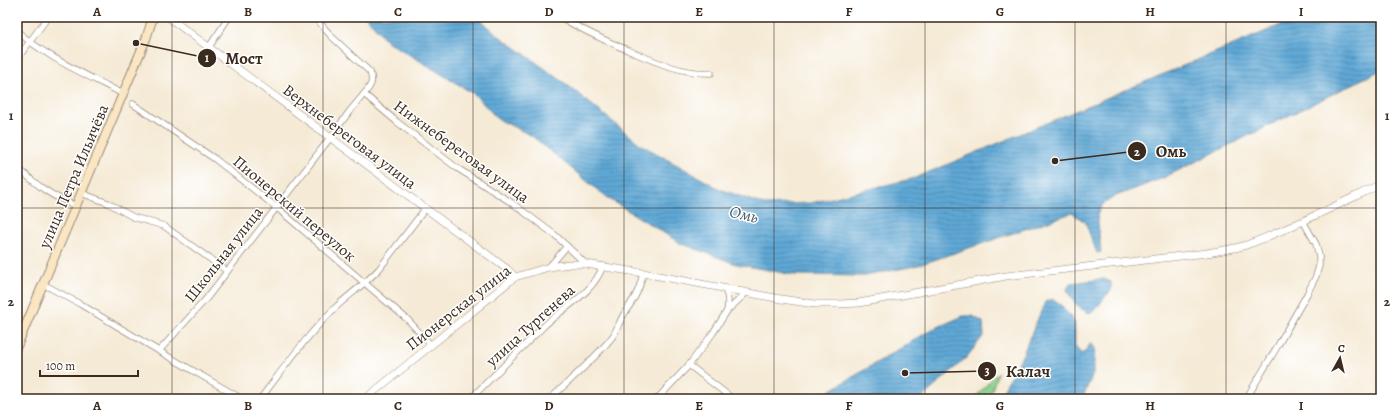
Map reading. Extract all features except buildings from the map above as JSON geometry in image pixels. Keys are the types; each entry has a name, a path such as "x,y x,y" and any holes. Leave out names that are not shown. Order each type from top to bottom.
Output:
{"main road":[{"name":"улица Петра Ильичёва","path":"17,346 146,39 153,17"}],"street":[{"path":"17,59 48,17"},
{"name":"Верхнебереговая улица","path":"168,17 507,269 515,277"},
{"path":"209,47 230,17"},
{"path":"315,17 331,36 370,72 372,83 364,94"},
{"path":"561,17 592,34 668,66 685,70 712,73"},
{"path":"17,31 29,42 123,94"},
{"name":"Школьная улица","path":"159,352 206,299 226,271 364,94"},
{"name":"Нижнебереговая улица","path":"364,94 397,122 457,168 512,203 555,235 586,264"},
{"name":"Пионерский переулок","path":"133,104 215,159 276,207 408,320 431,345"},
{"path":"17,167 37,186 49,194 76,206"},
{"name":"Пионерская улица","path":"365,399 515,277 549,267 570,264 586,264 815,304 859,303 1006,276 1207,253 1230,249 1248,244 1381,184"},
{"path":"81,193 108,204 133,217 164,226 226,271"},
{"path":"260,399 314,330 335,308 379,269 425,209"},
{"path":"1246,399 1308,294 1316,276 1319,266 1319,256 1316,244 1303,220"},
{"path":"549,267 567,246"},
{"name":"улица Тургенева","path":"470,399 548,322 594,284 603,266"},
{"path":"550,399 612,337 635,299 640,287 643,273"},
{"path":"43,284 112,322 159,352 242,399"},
{"path":"725,289 728,297 727,311"},
{"path":"657,399 690,364 727,311 746,293"},
{"path":"690,364 733,399"}],"green space":[{"path":"998,372 989,399 974,399"}],"water":[{"name":"Омь","path":"366,17 478,17 499,36 565,83 640,144 720,189 764,205 811,203 915,178 1300,17 1381,17 1381,70 1163,178 1116,196 1103,204 1097,214 1101,252 1097,253 1085,222 1072,213 919,265 865,276 794,275 736,264 680,243 606,197 532,136 498,119 474,94 387,41"},
{"path":"1104,279 1111,282 1111,291 1093,311 1089,313 1075,304 1067,289 1071,283"},
{"path":"1052,299 1062,306 1075,323 1075,345 1080,353 1084,353 1091,343 1095,348 1093,374 1082,399 998,399 1022,356 1045,302"},
{"path":"963,316 973,316 983,322 984,335 967,357 921,399 816,399 931,330"}],"place":[{"name":"Мост","path":"136,43"},
{"name":"Омь","path":"1055,161"},
{"name":"Калач","path":"905,373"}]}
